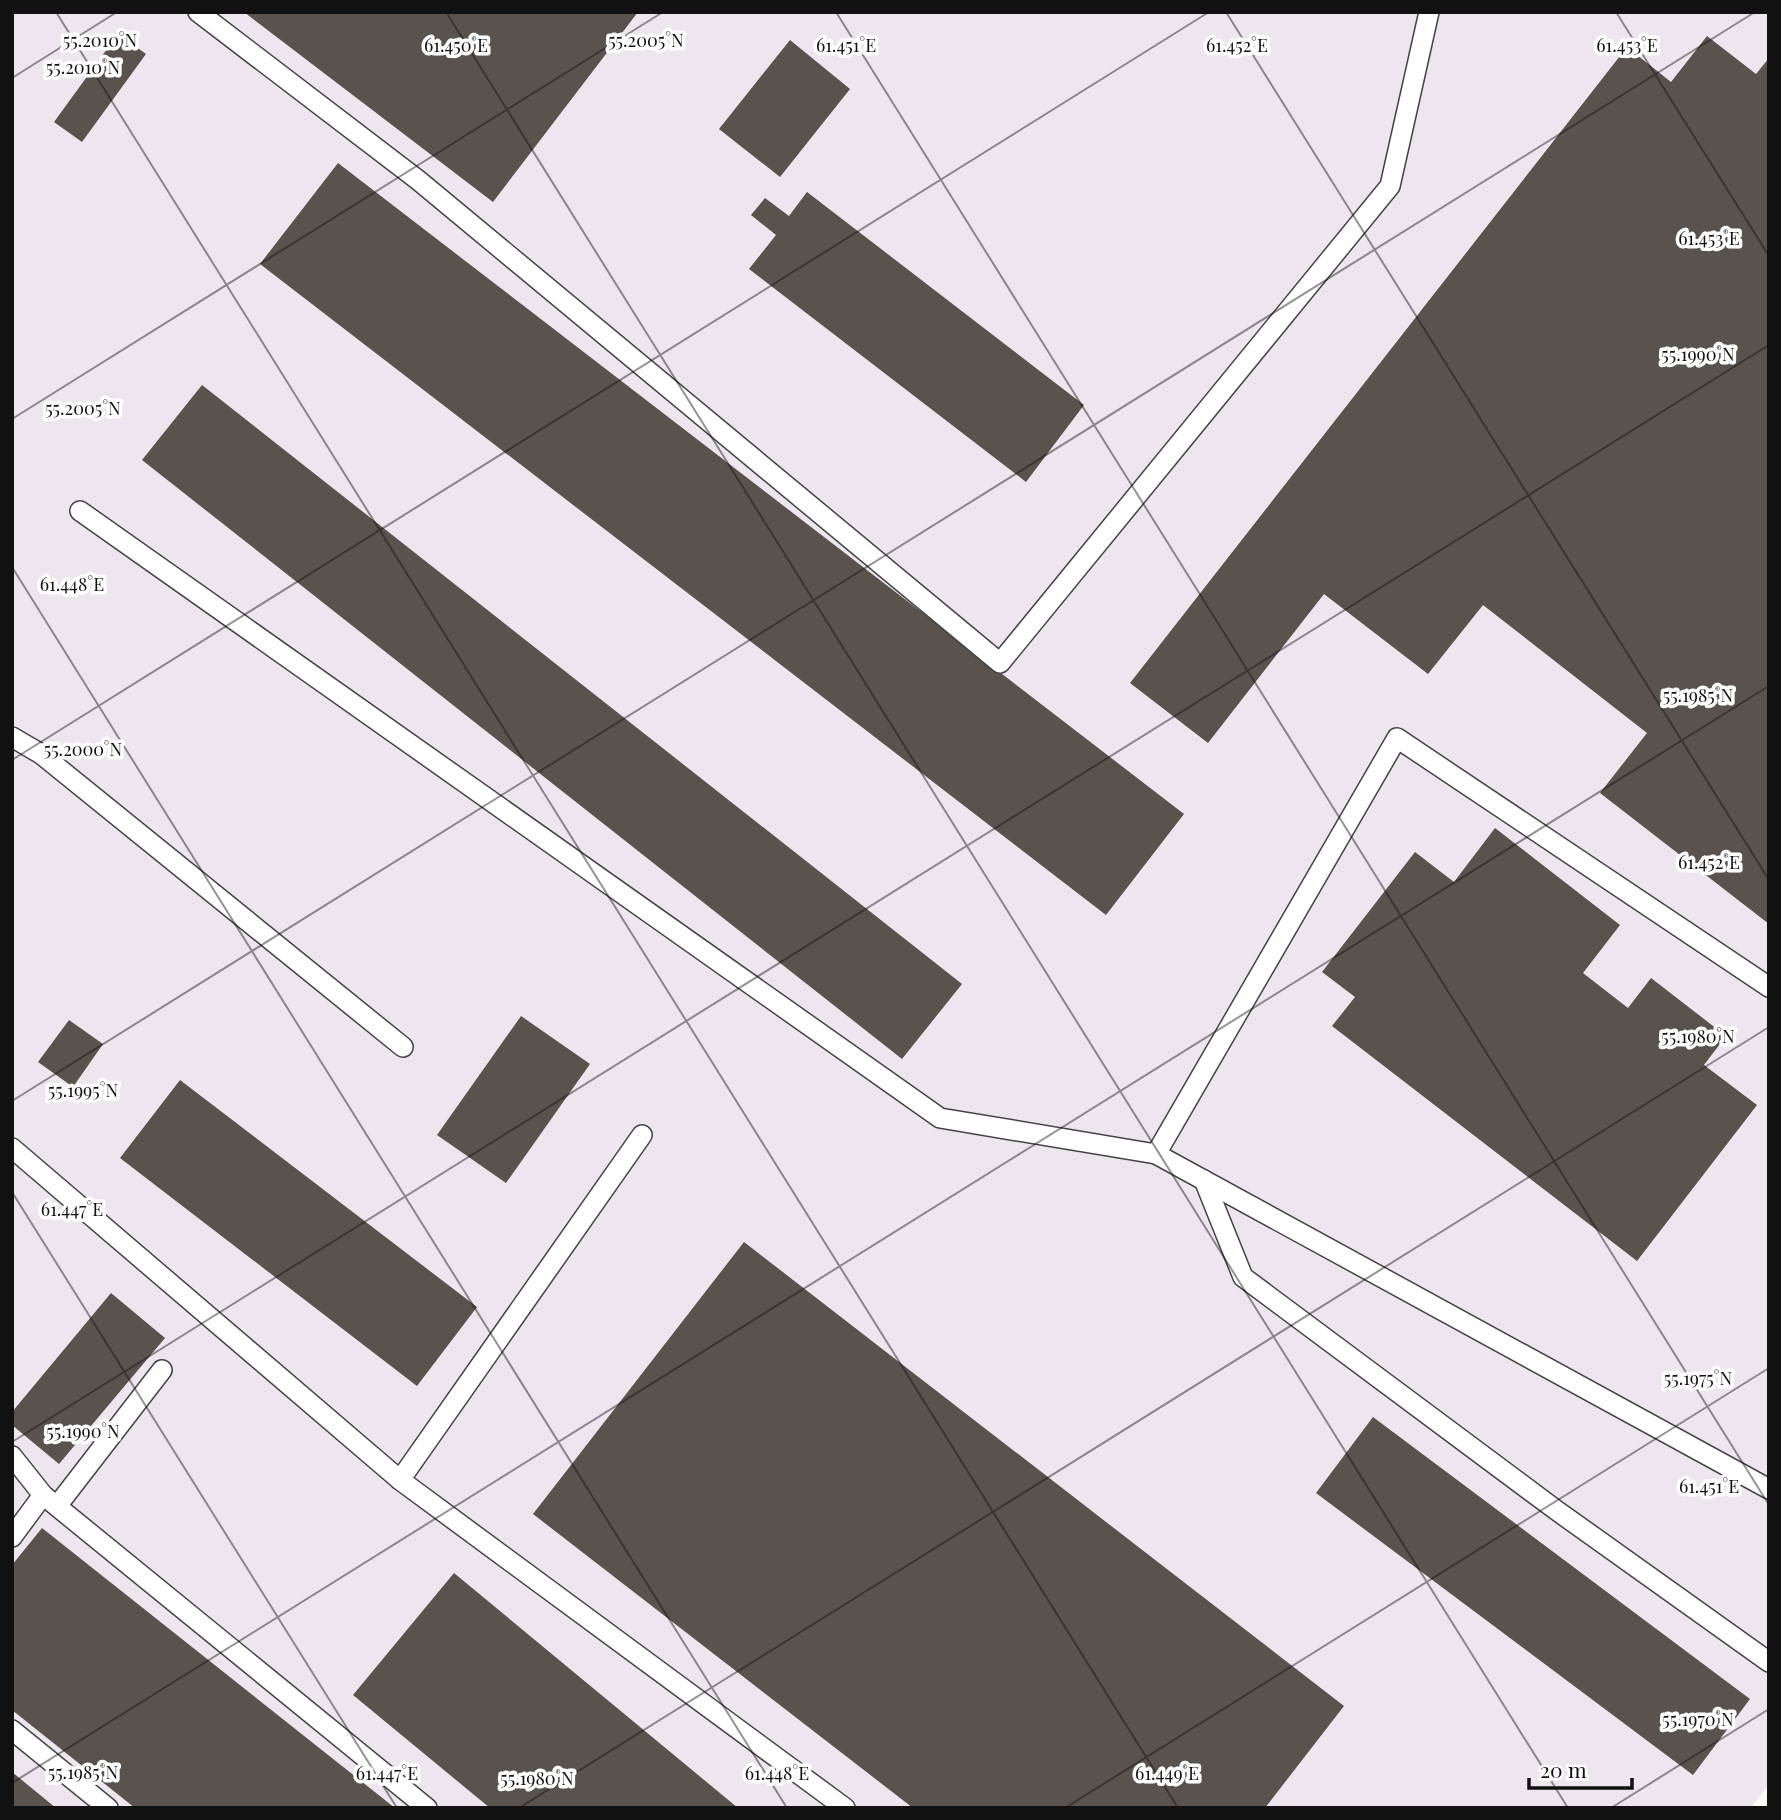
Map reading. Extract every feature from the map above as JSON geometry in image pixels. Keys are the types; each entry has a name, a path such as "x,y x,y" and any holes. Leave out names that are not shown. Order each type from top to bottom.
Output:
{"lane":[{"path":"198,12 418,180 1000,663 1390,186 1429,12"},
{"path":"80,511 940,1118 1156,1154 1769,1489"},
{"path":"12,737 41,754 403,1047"},
{"path":"1156,1154 1397,738 1769,987"},
{"path":"400,1480 642,1135"},
{"path":"12,1148 400,1480 845,1808"},
{"path":"1204,1180 1243,1277 1556,1510 1769,1662"},
{"path":"12,1537 50,1500 162,1370"},
{"path":"12,1456 50,1500 427,1808"},
{"path":"12,1730 108,1808"}],"shaded area":[{"path":"12,12 1769,12 1769,1784 1751,1808 12,1808"}],"building":[{"path":"244,12 638,12 493,202"},
{"path":"118,34 146,54 82,142 54,122"},
{"path":"1707,36 1756,74 1769,58 1769,924 1600,793 1647,733 1483,605 1428,674 1324,594 1208,743 1130,683 1627,47 1671,82"},
{"path":"790,40 850,89 780,177 719,129"},
{"path":"338,163 1184,814 1106,915 260,264"},
{"path":"807,192 1084,405 1026,482 749,269 776,235 751,215 765,198 789,216"},
{"path":"202,385 962,984 902,1059 142,460"},
{"path":"1495,828 1620,925 1583,973 1628,1008 1651,978 1726,1036 1704,1065 1757,1105 1637,1261 1332,1026 1355,997 1322,972 1415,852 1454,882"},
{"path":"521,1016 590,1064 506,1183 437,1135"},
{"path":"69,1020 103,1044 73,1087 38,1062"},
{"path":"180,1080 477,1307 417,1386 120,1158"},
{"path":"744,1242 1344,1706 1265,1808 913,1808 533,1514"},
{"path":"111,1293 165,1338 59,1464 12,1425 12,1412"},
{"path":"1373,1417 1750,1699 1693,1775 1316,1493"},
{"path":"42,1528 395,1808 135,1808 12,1710 12,1565"},
{"path":"454,1573 738,1808 490,1808 353,1695"},
{"path":"12,1772 56,1808 12,1808"}]}
